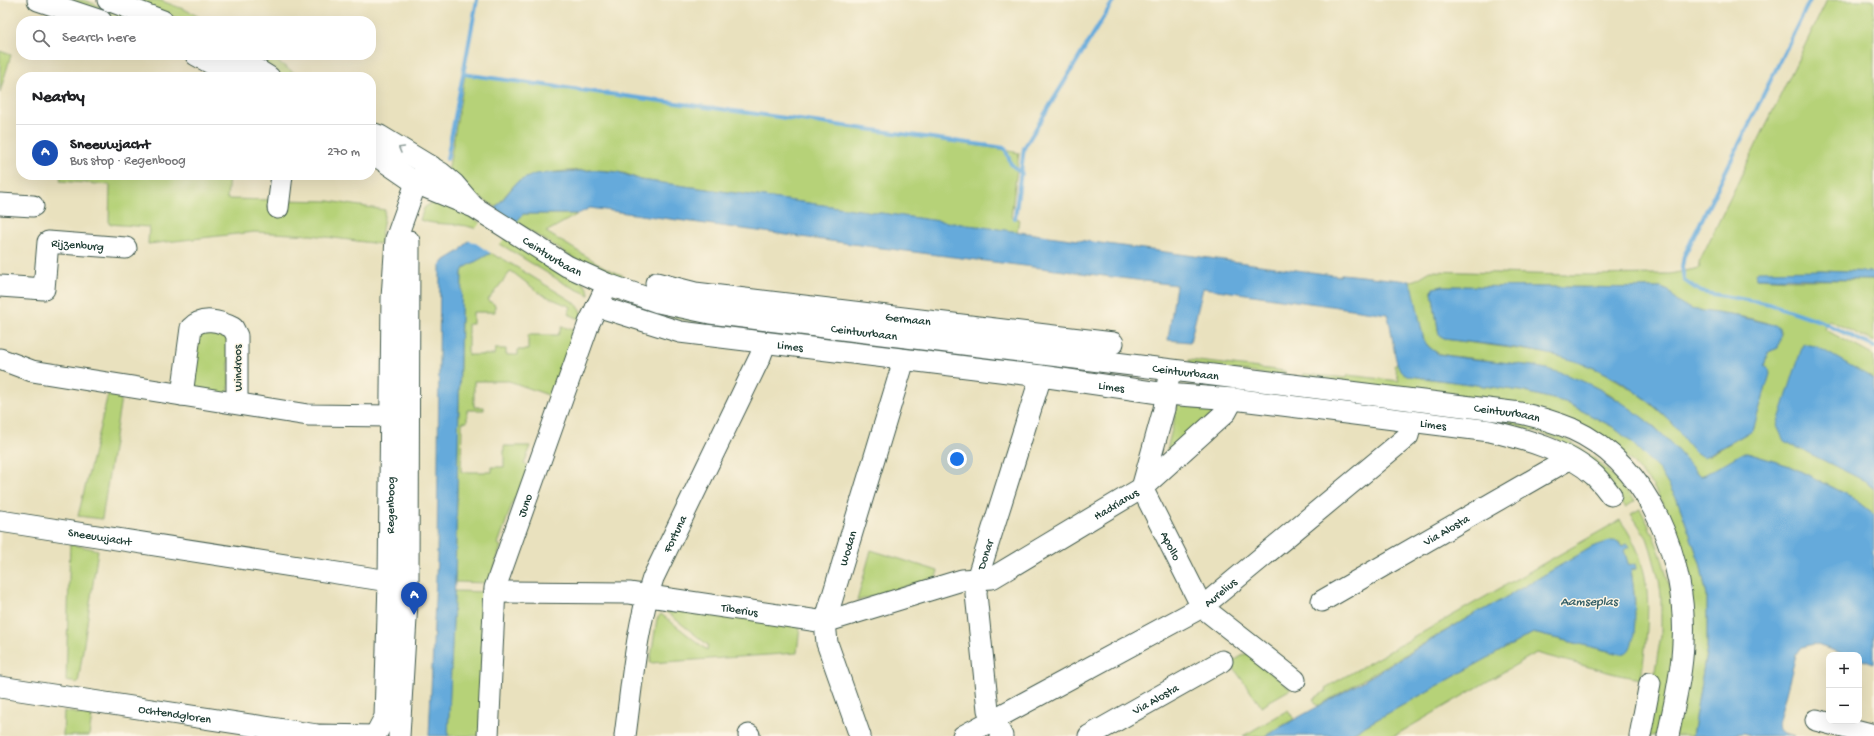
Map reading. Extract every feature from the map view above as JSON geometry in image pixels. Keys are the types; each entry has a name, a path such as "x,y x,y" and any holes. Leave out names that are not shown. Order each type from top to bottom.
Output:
{"street":[{"path":"38,0 86,16"},
{"path":"108,0 150,16"},
{"path":"205,60 227,72"},
{"path":"241,60 261,72"},
{"name":"Ceintuurbaan","path":"376,136 431,166 454,184 478,210"},
{"name":"Ceintuurbaan","path":"376,155 421,186 478,210 567,266 607,284 658,302 710,313 770,311 1044,355 1169,369 1520,413 1543,419 1573,430 1603,449 1626,469 1657,514 1677,573 1684,613 1683,644 1668,736"},
{"path":"421,186 431,166"},
{"path":"278,208 281,180"},
{"name":"Regenboog","path":"399,736 408,585 410,240 421,186"},
{"name":"Regenboog","path":"375,736 385,717 389,581 392,298 396,239 421,186"},
{"path":"0,204 33,206"},
{"name":"Regenboog","path":"394,272 410,240"},
{"name":"Rijzenburg","path":"0,289 44,289 48,242 126,248"},
{"name":"Regenboog","path":"394,272 409,299"},
{"name":"Germaan","path":"656,283 770,311 1046,334 1113,343"},
{"name":"Juno","path":"488,736 495,592 589,323 607,284"},
{"name":"Limes","path":"597,306 680,332 765,344 1041,376 1166,394 1233,399 1490,431 1519,437 1545,446 1569,458 1594,475 1611,494"},
{"name":"Windroos","path":"182,395 191,328 196,323 204,320 225,324 233,328 236,336 237,403"},
{"path":"1044,355 1046,334"},
{"name":"Fortuna","path":"625,736 634,667 647,595 765,344"},
{"name":"Windroos","path":"0,359 32,371 308,415 391,416"},
{"name":"Wodan","path":"860,736 827,643 825,622 904,360"},
{"path":"1142,488 1164,409 1169,369"},
{"name":"Donar","path":"998,727 988,710 976,594 977,578 1041,376"},
{"name":"Hadrianus","path":"977,578 992,578 1142,488 1226,412 1233,399"},
{"name":"Aurelius","path":"963,736 998,727 1202,607 1408,436 1411,421"},
{"name":"Via Alosta","path":"1322,601 1569,458"},
{"name":"Apollo","path":"1142,488 1202,607 1295,680"},
{"name":"Sneeuwjacht","path":"0,521 389,581"},
{"name":"Tiberius","path":"495,592 629,592 825,622 962,580 977,578"},
{"name":"Via Alosta","path":"1089,736 1222,661"},
{"path":"1640,736 1650,683"},
{"name":"Ochtendgloren","path":"0,687 317,734 375,736"},
{"path":"1816,720 1870,735"}],"green space":[{"path":"58,0 83,0 129,16 104,16"},
{"path":"129,0 159,0 197,16 171,16"},
{"path":"1827,0 1874,0 1874,272 1821,270 1756,278 1787,280 1874,280 1874,342 1829,320 1824,329 1874,356 1874,379 1869,375 1865,481 1874,489 1874,515 1852,497 1790,466 1747,453 1700,476 1655,427 1610,394 1593,386 1571,377 1533,366 1445,355 1436,352 1424,341 1409,281 1418,279 1431,271 1564,275 1670,274 1700,268 1699,262","holes":["1443,286 1661,288 1668,291 1680,304 1692,309 1708,313 1748,318 1777,327 1781,332 1778,348 1768,352 1764,366 1770,372 1753,430 1708,456 1696,453 1672,422 1638,393 1603,372 1572,359 1554,354 1444,339 1439,335 1432,292 1433,288"]},
{"path":"0,51 11,55 0,92"},
{"path":"256,60 275,60 293,72 275,72"},
{"path":"465,75 516,80 1000,149 1019,153 1011,217 1019,219 1017,232 641,180 621,173 596,170 566,171 526,178 515,184 496,207 469,194 448,172"},
{"path":"229,180 227,199 329,201 385,210 380,244 311,235 254,232 148,244 149,227 109,224 110,185 60,181"},
{"path":"434,201 445,202 583,283 588,289 589,295 565,284 474,228 420,220 424,208"},
{"path":"523,214 578,214 546,232 606,268 624,276 622,283 596,272 516,222"},
{"path":"491,253 575,303 582,314 580,319 568,314 571,307 541,294 511,271 488,300 495,305 495,312 473,312 473,324 468,324 468,355 494,355 495,349 506,349 506,355 518,355 518,350 528,350 528,335 558,335 562,326 575,331 551,396 509,381 474,381 474,407 484,407 484,410 467,410 467,422 462,422 461,472 492,472 492,467 504,467 504,446 531,446 524,464 530,467 519,499 514,499 498,544 501,546 490,583 455,582 462,272 464,268"},
{"path":"620,299 765,328 764,337 757,336 758,331 749,330 749,335 719,327 618,306"},
{"path":"202,327 229,336 229,391 223,395 192,389 198,330"},
{"path":"784,330 1040,362 1039,370 784,335"},
{"path":"1189,360 1285,371 1285,377 1189,364"},
{"path":"1397,363 1401,371 1409,376 1521,391 1565,402 1613,427 1631,442 1659,470 1677,499 1700,563 1707,596 1707,647 1692,736 1675,736 1693,623 1689,573 1674,526 1653,486 1632,462 1605,440 1303,379 1304,374 1347,378 1348,375 1399,381 1394,365"},
{"path":"109,390 122,391 102,519 78,516"},
{"path":"1299,393 1483,415 1517,421 1534,426 1565,439 1595,459 1620,483 1635,501 1626,507 1567,446 1552,437 1510,424 1444,414 1443,419 1299,398"},
{"path":"1178,404 1214,408 1215,411 1164,462"},
{"path":"1640,509 1649,526 1662,560 1671,596 1673,614 1674,659 1660,736 1648,736 1647,718 1661,635 1661,594 1659,580 1647,538 1631,514"},
{"path":"1620,520 1632,539 1640,558 1645,577 1648,617 1641,679 1619,675 1536,653 1394,736 1347,736 1533,633 1621,654 1633,637 1635,600 1631,570 1636,569 1635,565 1629,566 1620,542 1592,547 1484,610 1479,611 1318,706 1313,699 1326,691 1325,688"},
{"path":"70,544 98,550 78,683 66,681"},
{"path":"871,550 938,571 936,577 857,601"},
{"path":"454,591 489,592 482,736 448,736"},
{"path":"669,604 800,626 797,653 650,663 657,619 661,614 707,650 708,645 664,610"},
{"path":"1247,653 1291,689 1261,706 1230,663"},
{"path":"1288,710 1294,719 1265,736 1243,736"},
{"path":"64,711 92,716 89,736 63,736"}],"water":[{"path":"594,170 618,172 641,180 1340,276 1342,274 1409,281 1413,288 1424,341 1438,354 1532,366 1566,375 1598,388 1641,416 1666,438 1700,476 1742,453 1747,453 1790,466 1852,497 1874,515 1874,664 1862,660 1862,652 1838,652 1814,644 1802,647 1796,655 1778,724 1782,732 1795,736 1753,736 1743,733 1725,736 1692,736 1707,647 1707,596 1700,563 1677,499 1659,470 1631,442 1613,427 1565,402 1521,391 1409,376 1405,374 1398,367 1387,314 1203,288 1190,342 1168,340 1176,285 874,247 590,208 578,214 523,214 491,253 464,268 462,272 455,579 448,736 429,736 437,555 440,266 445,260 460,251 517,182 535,174"},
{"path":"1821,270 1874,272 1874,280 1756,278 1755,273 1758,271"},
{"path":"1443,286 1661,288 1669,291 1677,301 1690,309 1737,316 1775,325 1780,330 1778,348 1768,352 1764,366 1769,369 1770,374 1753,430 1704,457 1694,451 1675,426 1647,400 1617,379 1594,368 1546,353 1444,339 1439,335 1432,292 1433,288"},
{"path":"1803,344 1816,346 1874,379 1874,489 1865,481 1784,441 1777,426"},
{"name":"Aamseplas","path":"1610,541 1617,541 1622,546 1628,544 1630,547 1624,550 1629,566 1635,564 1636,569 1631,570 1635,611 1634,634 1629,650 1626,652 1621,654 1533,633 1347,736 1265,736 1360,683 1479,611 1484,610 1592,547"}],"pier":[{"path":"493,208 517,223 492,254 474,242 466,240"}],"waterway":[{"path":"447,159 477,0"},
{"path":"1015,218 1024,148 1114,0"},
{"path":"1810,0 1684,256 1682,267 1684,280 1701,292 1770,304 1820,321 1874,347"},
{"path":"463,74 1005,148 1011,164 1022,174"}],"place":[{"name":"Sneeuwjacht","path":"414,615"}]}
